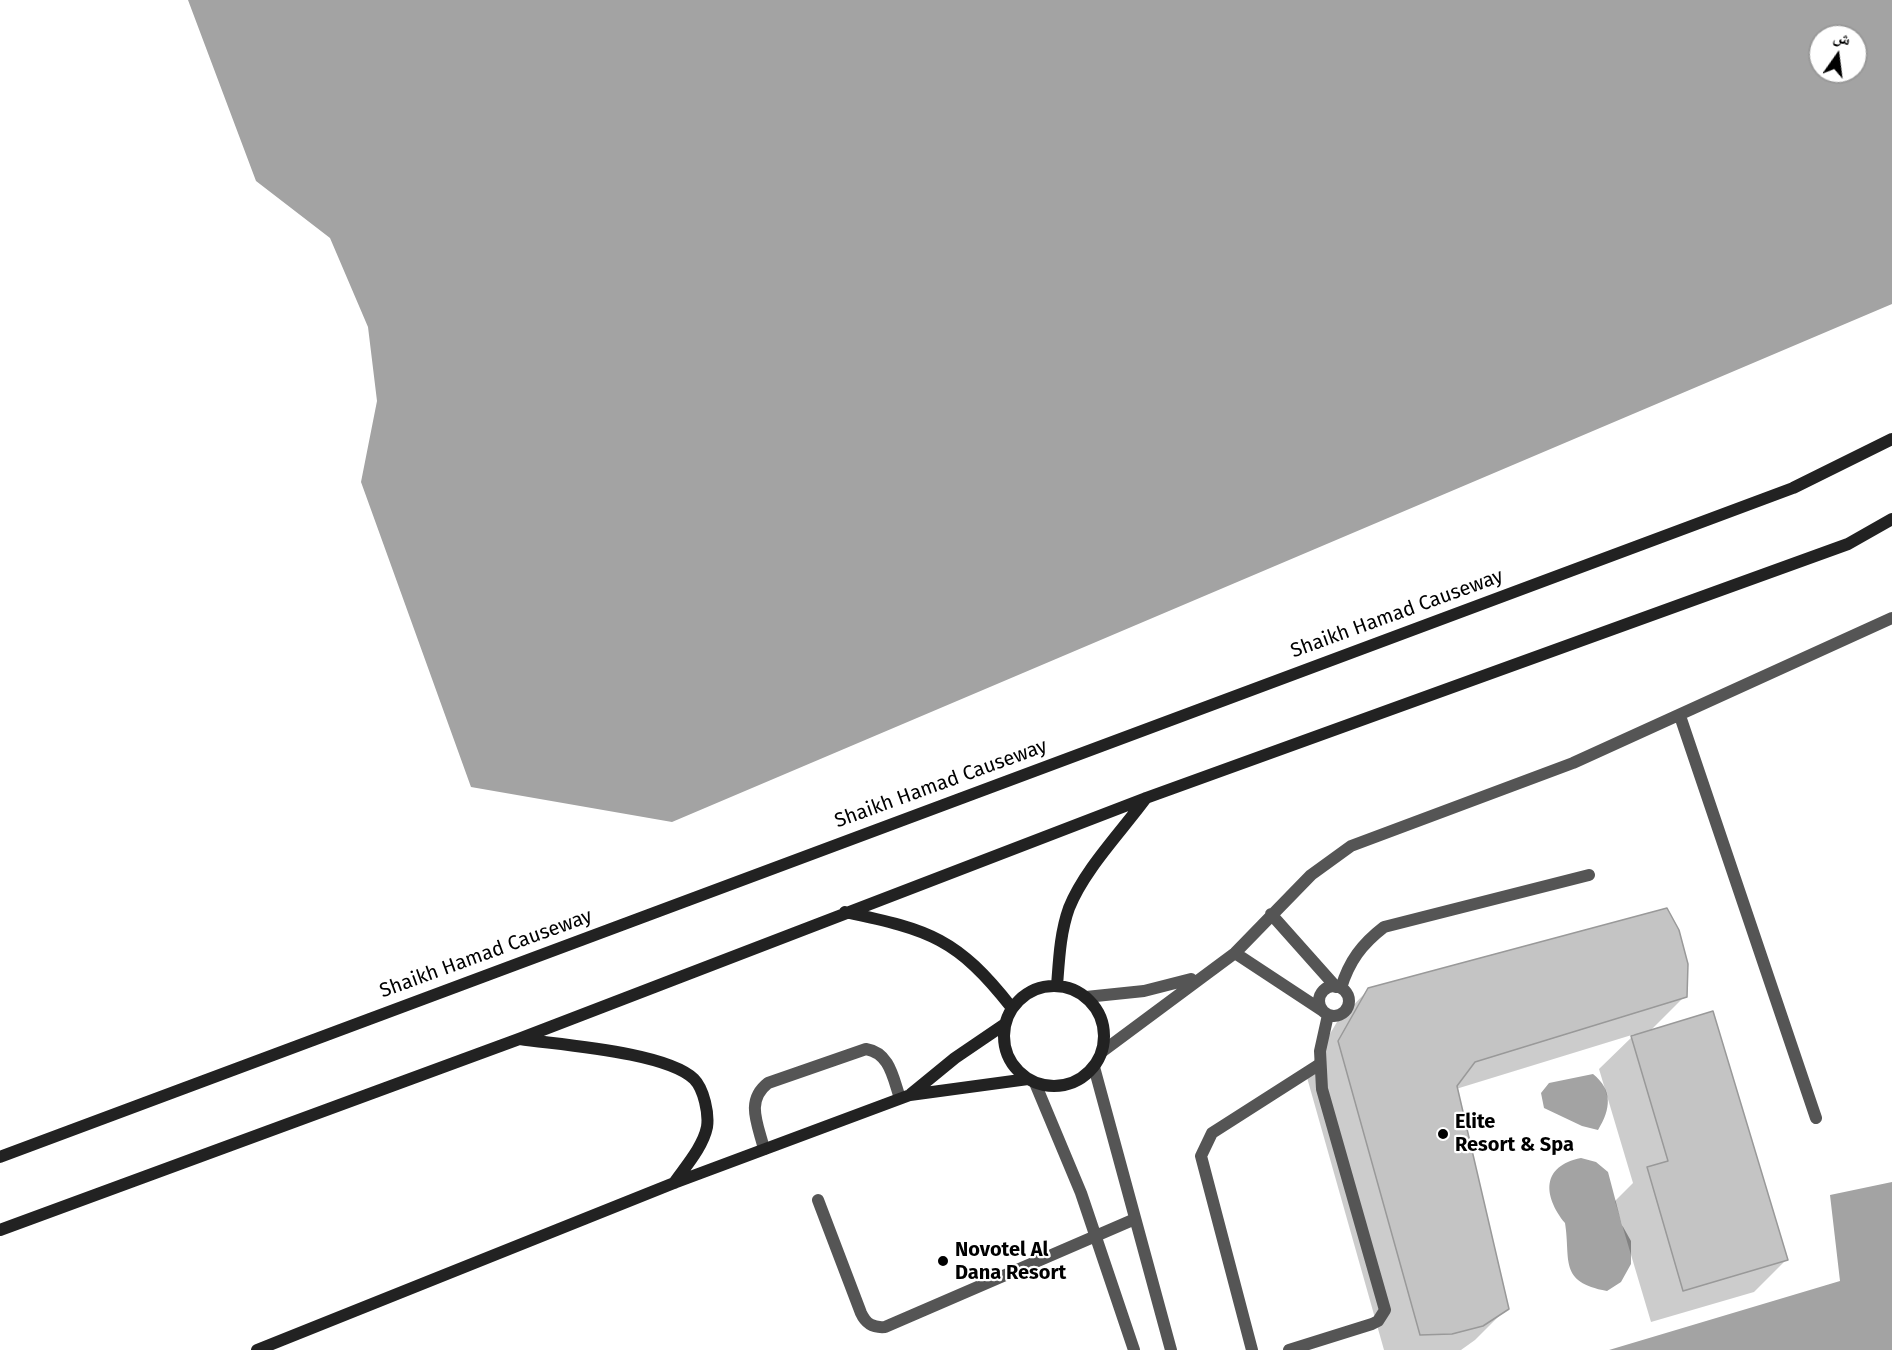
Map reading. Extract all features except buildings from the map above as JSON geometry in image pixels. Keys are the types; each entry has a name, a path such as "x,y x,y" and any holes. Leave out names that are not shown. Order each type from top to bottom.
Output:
{"main road":[{"name":"Shaikh Hamad Causeway","path":"0,1157 1793,488 1892,439"},
{"path":"0,1230 519,1039 843,912 1146,798 1848,544 1892,519"},
{"path":"1057,986 1059,947 1069,909 1087,873 1146,798"},
{"path":"843,912 914,928 940,939 985,973 1012,1008"},
{"path":"257,1350 674,1183 905,1096 1031,1081 1061,1086 1085,1076 1094,1067 1102,1051 1105,1036 1096,1008 1086,997 1072,989 1057,986 1040,988 1025,996 1012,1008 1005,1024 1004,1040 1007,1055 1016,1069 1031,1081"},
{"path":"905,1096 1005,1024"},
{"path":"519,1039 651,1059 675,1068 696,1080 707,1107 707,1128 694,1154 674,1183"}],"lane":[{"path":"1102,1051 1200,976 1235,953 1311,875 1351,846 1573,763 1892,618"},
{"path":"1680,716 1816,1118"},
{"path":"1289,1350 1372,1324 1378,1321 1385,1310 1322,1089 1320,1064 1326,1013 1319,1002 1322,992 1339,987 1355,954 1368,939 1384,927 1589,875"},
{"path":"1235,953 1326,1013 1335,1016 1346,1010 1349,998 1271,914"},
{"path":"1086,997 1144,991 1200,976"},
{"path":"764,1149 754,1103 762,1088 780,1078 866,1049 875,1050 887,1061 905,1096"},
{"path":"1252,1350 1201,1156 1212,1132 1320,1064"},
{"path":"1094,1067 1171,1350"},
{"path":"1031,1081 1097,1236 1134,1350"},
{"path":"818,1200 861,1313 871,1326 878,1328 885,1327 1135,1219"}],"shaded area":[{"path":"188,0 1892,0 1892,304 672,822 471,787 361,482 377,401 368,327 330,238 256,181"},
{"path":"1593,1074 1604,1087 1608,1100 1606,1115 1598,1130 1582,1126 1544,1108 1541,1093 1549,1083"},
{"path":"1581,1158 1596,1162 1608,1172 1622,1225 1631,1241 1631,1264 1621,1282 1607,1291 1591,1287 1574,1275 1568,1258 1565,1223 1550,1193 1550,1183 1559,1168"},
{"path":"1892,1182 1892,1350 1609,1350 1840,1281 1830,1195"}],"place":[{"name":"Elite Resort & Spa","path":"1443,1134"},
{"name":"Novotel Al Dana Resort","path":"943,1261"}]}
